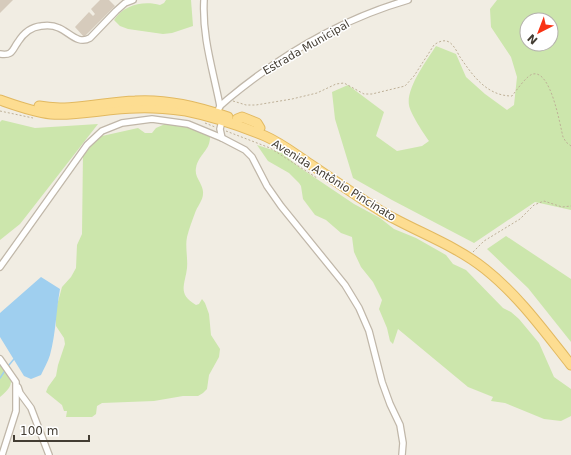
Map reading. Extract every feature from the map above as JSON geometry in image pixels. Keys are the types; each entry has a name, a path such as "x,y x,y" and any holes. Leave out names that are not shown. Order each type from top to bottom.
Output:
{"main road":[{"name":"Avenida Antônio Pincinato","path":"0,94 24,103 42,107 60,108 135,101 164,101 191,106 220,117 260,128 295,147 403,218 451,240 473,253 493,268 514,288 533,308 571,356"},
{"name":"Avenida Antônio Pincinato","path":"0,100 34,111 51,114 136,108 162,108 220,117"},
{"name":"Avenida Antônio Pincinato","path":"237,122 241,131 259,138 266,136 383,212 409,227 461,252 507,289 531,315 571,365"}],"street":[{"path":"0,54 8,54 12,52 27,32 38,26 47,25 59,27 76,39 87,40 125,3 133,0"},
{"path":"204,0 203,20 220,117 222,138"},
{"name":"Estrada Municipal","path":"220,117 228,98 280,60 344,24 391,5 408,0"},
{"path":"0,267 87,145 102,131 122,123 152,119 188,124 222,138 245,150 252,157 267,186 280,206 346,285 359,308 369,331 382,382 400,425 403,443 402,455"},
{"path":"0,359 16,382 31,408 49,455"},
{"path":"2,455 16,411 16,382"},
{"path":"16,402 25,400"}],"path":[{"path":"228,98 246,105 256,105 318,93 336,84 344,83 364,94 372,94 405,86 414,76 434,45 443,41 448,42 453,47 473,76 487,89 504,96 512,96 528,77 533,74 537,74 541,77 551,90 564,137 566,142 571,146"},
{"path":"0,111 35,119"},
{"path":"204,123 220,117 317,178"},
{"path":"473,253 484,241 520,219 534,205 544,201 562,207 571,206"}],"green space":[{"path":"166,0 191,0 193,26 172,33 163,34 128,29 120,26 114,20 128,7 147,3 160,5"},
{"path":"497,0 571,0 571,210 535,202 474,243 353,178 335,119 332,92 348,85 384,112 376,136 397,151 422,146 429,141 410,109 409,98 418,74 436,46 456,54 466,77 485,94 507,110 514,105 517,77 511,57 491,27 490,9"},
{"path":"2,120 35,128 98,124 20,224 0,240 0,122"},
{"path":"165,124 181,124 210,135 209,145 196,168 196,175 202,187 203,194 187,237 187,268 184,293 190,301 196,305 199,304 202,299 205,303 209,314 211,335 220,349 219,357 209,375 207,389 198,396 183,396 154,401 102,403 97,406 96,414 92,417 66,417 67,411 64,411 62,405 46,392 56,376 65,344 64,338 56,326 56,309 62,287 71,277 76,268 77,245 82,234 83,152 91,141 102,136 138,128 145,133 152,133 156,128"},
{"path":"257,145 282,153 299,167 354,204 380,218 394,229 416,238 446,255 453,264 466,270 503,308 511,312 519,319 539,343 554,377 571,389 571,416 561,421 544,419 505,403 491,401 493,397 468,387 398,329 393,344 390,341 387,328 379,309 382,300 373,282 361,267 354,252 352,237 341,233 326,220 315,215 303,199 301,186 299,183 289,173 268,161"},
{"path":"506,236 571,279 571,342 528,288 487,249"},
{"path":"0,361 10,376 11,384 6,392 0,397"}],"water":[{"path":"41,277 60,289 54,338 50,355 41,375 31,379 24,376 0,337 0,313"}],"building":[{"path":"0,0 13,0 0,13"},
{"path":"100,0 109,0 115,6 84,37 75,27 89,12 93,16 95,14 91,9"}],"waterway":[{"path":"9,365 14,359"},
{"path":"0,378 4,372"}]}
